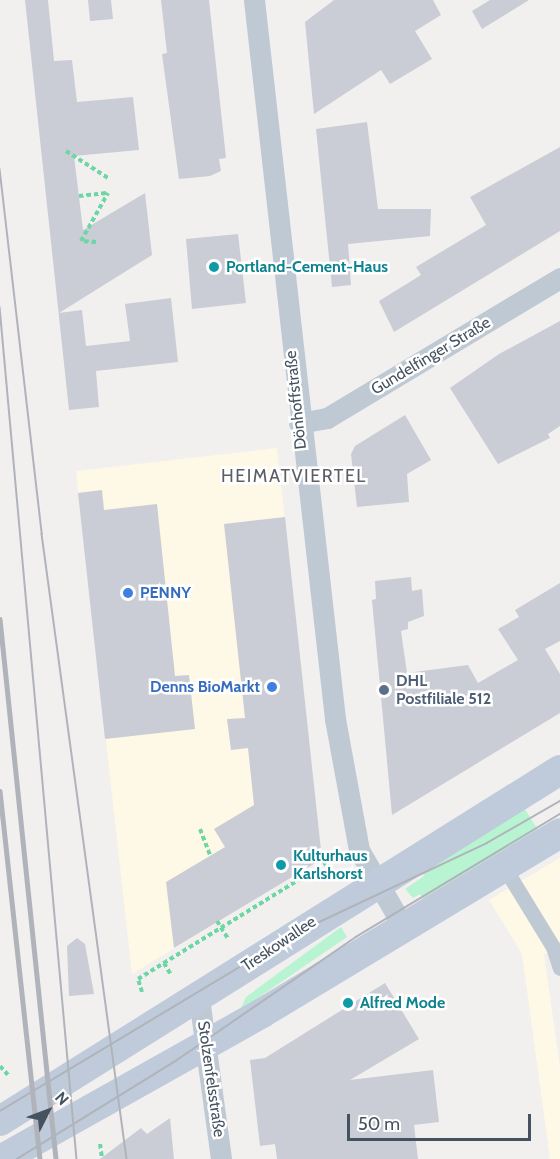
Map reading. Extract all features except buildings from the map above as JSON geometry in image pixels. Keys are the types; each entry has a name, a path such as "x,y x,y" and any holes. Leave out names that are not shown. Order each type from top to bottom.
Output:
{"main road":[{"name":"Treskowallee","path":"0,1121 199,998 375,882 560,770"},
{"path":"2,1159 207,1044 560,833"}],"street":[{"name":"Dönhoffstraße","path":"254,0 299,423 340,753 355,840 375,882 404,928"},
{"name":"Gundelfinger Straße","path":"299,423 327,418 560,278"},
{"path":"504,867 553,946 560,968"},
{"name":"Stolzenfelsstraße","path":"199,998 221,1159"}],"path":[{"path":"66,151 108,178"},
{"path":"79,196 108,193 81,241 96,242"},
{"path":"200,829 210,855"},
{"path":"142,992 138,979 326,863"},
{"path":"217,921 228,940"},
{"path":"164,963 171,975"},
{"path":"0,1066 8,1075"},
{"path":"100,1144 102,1158"}],"shaded area":[{"path":"277,448 322,859 132,974 76,471"},
{"path":"560,858 560,953 544,954 560,1068 560,1159 550,1159 522,954 489,900"}],"green space":[{"path":"523,806 538,830 423,899 420,894 413,898 405,889 424,876 422,870"},
{"path":"341,927 347,937 240,1010 246,997"}],"tram line":[{"path":"0,169 42,534 127,1159"},
{"path":"0,307 77,1159"},
{"path":"0,1111 296,933 487,843 560,801"},
{"path":"17,1159 177,1060 356,937 560,814"}],"railway":[{"path":"0,619 56,1159"},
{"path":"0,791 40,1159"}],"place":[{"name":"Portland-Cement-Haus","path":"214,267"},
{"name":"PENNY","path":"128,593"},
{"name":"Denns BioMarkt","path":"272,687"},
{"name":"DHL Postfiliale 512","path":"384,690"},
{"name":"Kulturhaus Karlshorst","path":"281,865"},
{"name":"Alfred Mode","path":"348,1003"}],"district":[{"name":"HEIMATVIERTEL","path":"294,476"}]}
